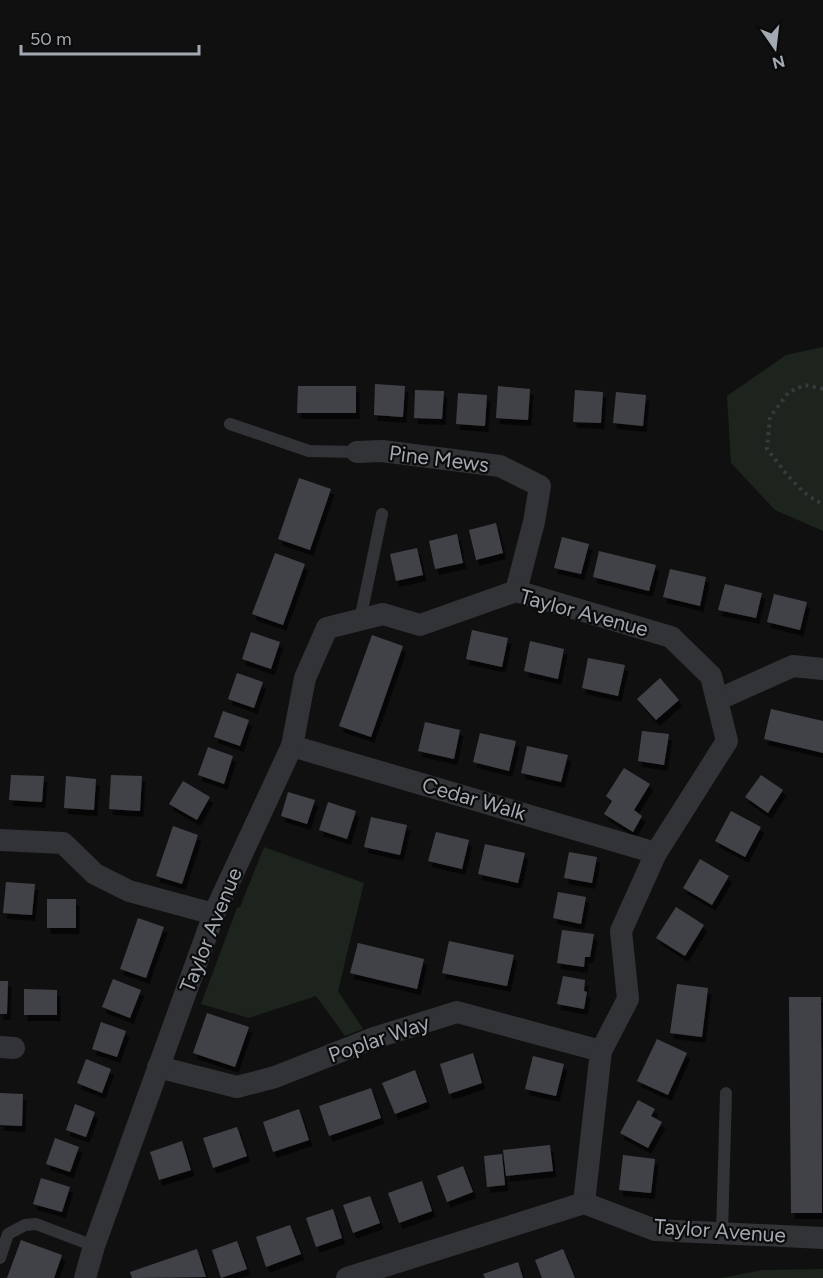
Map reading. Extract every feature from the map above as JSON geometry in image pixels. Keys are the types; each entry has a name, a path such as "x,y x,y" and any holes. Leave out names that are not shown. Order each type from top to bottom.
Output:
{"street":[{"name":"Pine Mews","path":"357,452 382,451 500,466 540,486 534,522 516,591"},
{"name":"Taylor Avenue","path":"85,1278 93,1246 214,914 292,746 304,678 327,628 383,614 420,625 516,591 671,637 711,676 727,741 656,853 621,931 628,999 601,1051 584,1203 656,1230 823,1238"},
{"path":"717,700 793,666 823,669"},
{"name":"Cedar Walk","path":"292,746 656,853"},
{"path":"0,840 63,843 95,874 129,891 214,914"},
{"name":"Poplar Way","path":"158,1066 237,1087 275,1077 374,1038 457,1012 601,1051"},
{"path":"347,1278 584,1203"}],"lane":[{"name":"Pine Mews","path":"230,424 309,451 357,452"},
{"path":"360,620 382,514"},
{"path":"722,1233 726,1094"},
{"path":"0,1258 8,1234 25,1225 36,1224 93,1246"}],"path":[{"path":"823,389 805,385 789,392 770,417 767,449 791,479 812,500 823,504"}],"shaded area":[{"path":"823,347 823,531 775,510 731,463 727,396 786,355"},
{"path":"264,847 364,883 338,991 363,1029 345,1036 316,996 249,1018 201,1004 237,908 240,907"},
{"path":"823,1269 823,1278 721,1278 763,1270"}],"building":[{"path":"375,384 405,386 403,417 374,415"},
{"path":"298,386 356,386 356,413 297,413"},
{"path":"498,386 530,389 528,420 496,418"},
{"path":"415,390 444,391 442,419 414,418"},
{"path":"575,390 603,392 601,423 573,422"},
{"path":"616,392 646,395 643,426 613,423"},
{"path":"458,393 487,395 485,426 456,424"},
{"path":"299,478 331,489 310,550 278,539"},
{"path":"496,523 503,553 476,560 469,530"},
{"path":"457,534 463,563 435,569 429,541"},
{"path":"562,537 589,544 581,574 554,568"},
{"path":"417,548 423,575 396,581 390,554"},
{"path":"599,551 656,565 649,591 593,577"},
{"path":"275,553 305,564 283,625 252,614"},
{"path":"670,569 706,577 700,606 663,597"},
{"path":"725,584 762,593 756,618 718,610"},
{"path":"774,594 807,602 800,630 767,622"},
{"path":"472,630 508,638 502,667 466,659"},
{"path":"251,632 280,642 271,669 242,659"},
{"path":"372,635 403,646 371,737 339,726"},
{"path":"530,641 564,649 558,679 524,671"},
{"path":"588,658 625,665 618,696 582,688"},
{"path":"237,673 263,682 254,708 228,699"},
{"path":"660,678 679,700 656,720 637,699"},
{"path":"771,709 823,721 823,753 764,739"},
{"path":"223,711 249,720 240,746 214,737"},
{"path":"425,722 460,730 454,759 418,751"},
{"path":"642,731 669,734 664,765 638,761"},
{"path":"480,733 516,741 509,771 473,762"},
{"path":"527,746 568,755 561,782 521,773"},
{"path":"208,747 233,756 224,784 198,775"},
{"path":"624,768 650,784 634,810 642,816 633,832 604,814 612,801 606,796"},
{"path":"11,775 44,776 42,802 9,800"},
{"path":"111,775 142,776 140,811 109,809"},
{"path":"761,775 783,790 768,813 745,797"},
{"path":"66,776 96,779 94,810 64,808"},
{"path":"183,781 210,797 197,820 169,804"},
{"path":"288,792 315,800 307,824 281,816"},
{"path":"328,802 356,811 347,839 319,830"},
{"path":"731,811 761,827 745,857 715,841"},
{"path":"371,817 407,825 400,855 364,847"},
{"path":"173,826 198,835 182,884 156,876"},
{"path":"436,832 469,840 462,869 428,861"},
{"path":"485,844 525,853 518,883 478,874"},
{"path":"569,852 597,857 592,883 564,878"},
{"path":"700,859 729,876 712,905 683,888"},
{"path":"6,882 35,884 32,915 3,913"},
{"path":"558,892 586,897 581,924 553,918"},
{"path":"47,899 76,899 76,928 47,928"},
{"path":"676,907 704,925 685,956 656,938"},
{"path":"138,918 164,927 146,978 120,969"},
{"path":"562,930 594,934 590,957 585,957 584,967 557,963"},
{"path":"449,941 514,955 507,986 442,973"},
{"path":"358,943 424,959 417,989 350,973"},
{"path":"563,976 585,980 584,991 587,992 584,1009 557,1004"},
{"path":"113,979 141,990 130,1018 102,1007"},
{"path":"0,981 8,981 7,1014 0,1014"},
{"path":"677,984 708,988 702,1037 670,1033"},
{"path":"24,989 57,990 57,1015 24,1015"},
{"path":"789,997 821,997 822,1213 791,1213"},
{"path":"207,1013 249,1027 235,1067 193,1053"},
{"path":"101,1022 126,1031 117,1057 92,1049"},
{"path":"657,1039 687,1053 668,1095 637,1081"},
{"path":"473,1053 482,1083 449,1094 440,1064"},
{"path":"533,1056 564,1064 556,1096 525,1089"},
{"path":"86,1059 111,1069 102,1093 77,1083"},
{"path":"415,1070 427,1102 395,1114 382,1083"},
{"path":"371,1088 381,1118 329,1136 319,1106"},
{"path":"0,1093 23,1094 22,1126 0,1125"},
{"path":"638,1100 655,1109 651,1116 662,1122 648,1148 620,1133"},
{"path":"75,1104 95,1112 86,1137 66,1130"},
{"path":"299,1109 309,1140 273,1152 263,1122"},
{"path":"237,1127 247,1156 213,1168 203,1138"},
{"path":"55,1138 79,1147 70,1172 46,1164"},
{"path":"182,1141 191,1170 159,1180 150,1152"},
{"path":"550,1145 553,1171 506,1176 503,1150"},
{"path":"502,1154 505,1185 487,1187 484,1156"},
{"path":"623,1155 655,1159 651,1193 619,1190"},
{"path":"463,1166 473,1192 447,1202 437,1176"},
{"path":"41,1178 70,1187 62,1212 33,1204"},
{"path":"422,1181 432,1211 399,1223 388,1193"},
{"path":"370,1196 380,1223 353,1233 343,1205"},
{"path":"333,1209 342,1238 316,1247 306,1218"},
{"path":"290,1225 301,1254 266,1267 256,1237"},
{"path":"21,1240 62,1255 54,1278 7,1278"},
{"path":"237,1241 247,1269 221,1278 212,1250"},
{"path":"197,1249 206,1277 132,1278 130,1272"},
{"path":"563,1249 575,1278 542,1278 535,1260"},
{"path":"518,1262 523,1278 485,1278 483,1274"}]}
